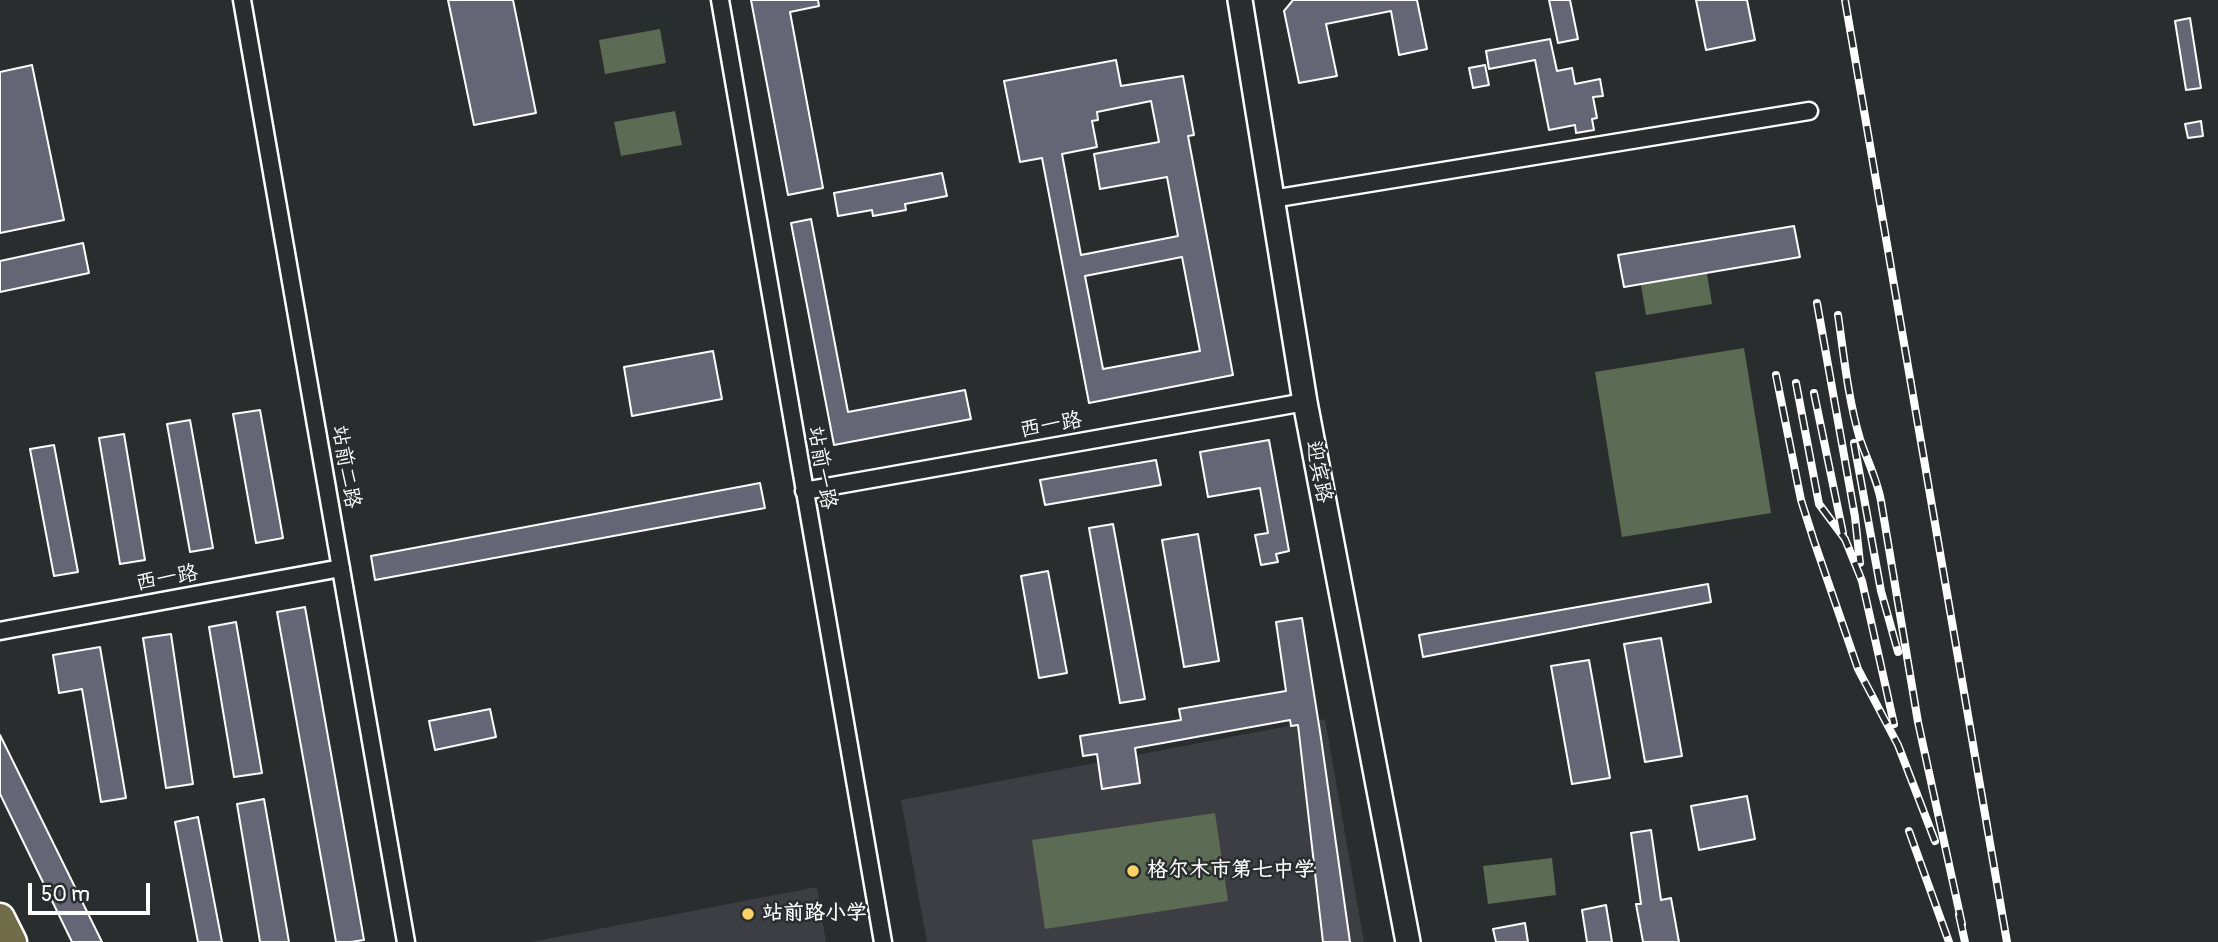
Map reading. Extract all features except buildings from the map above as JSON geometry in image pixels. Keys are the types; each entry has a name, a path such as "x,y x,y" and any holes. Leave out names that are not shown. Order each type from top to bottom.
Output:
{"highway":[{"path":"0,918 12,942"}],"main road":[{"name":"迎宾路","path":"1240,0 1305,401 1408,942"}],"street":[{"name":"站前二路","path":"242,0 406,942"},
{"name":"站前一路","path":"720,0 883,942"},
{"path":"1272,199 1809,111"},
{"name":"西一路","path":"804,491 1305,401"},
{"name":"西一路","path":"0,631 341,568"}],"shaded area":[{"name":"格尔木市第七中学","path":"1325,719 1364,942 927,942 901,800"},
{"name":"站前路小学","path":"817,887 826,942 531,942"}],"green space":[{"path":"660,29 666,63 605,74 599,40"},
{"path":"675,111 682,145 621,156 614,122"},
{"path":"1706,268 1712,304 1646,315 1640,279"},
{"path":"1744,348 1771,513 1622,537 1595,372"},
{"path":"1215,813 1228,901 1045,929 1032,840"},
{"path":"1552,858 1556,895 1488,904 1483,866"}],"railway":[{"path":"1845,0 2007,942"},
{"path":"1817,303 1855,517 1860,563"},
{"path":"1838,315 1856,424 1881,501 1918,722 1962,924"},
{"path":"1776,375 1801,500 1814,541 1858,669 1898,745 1935,841"},
{"path":"1796,383 1819,504 1845,539 1862,581 1894,724"},
{"path":"1814,393 1843,533"},
{"path":"1854,443 1881,591 1898,652"},
{"path":"1909,831 1949,942"},
{"path":"1959,915 1965,942"}],"place":[{"name":"格尔木市第七中学","path":"1133,871"},
{"name":"站前路小学","path":"748,914"}]}
